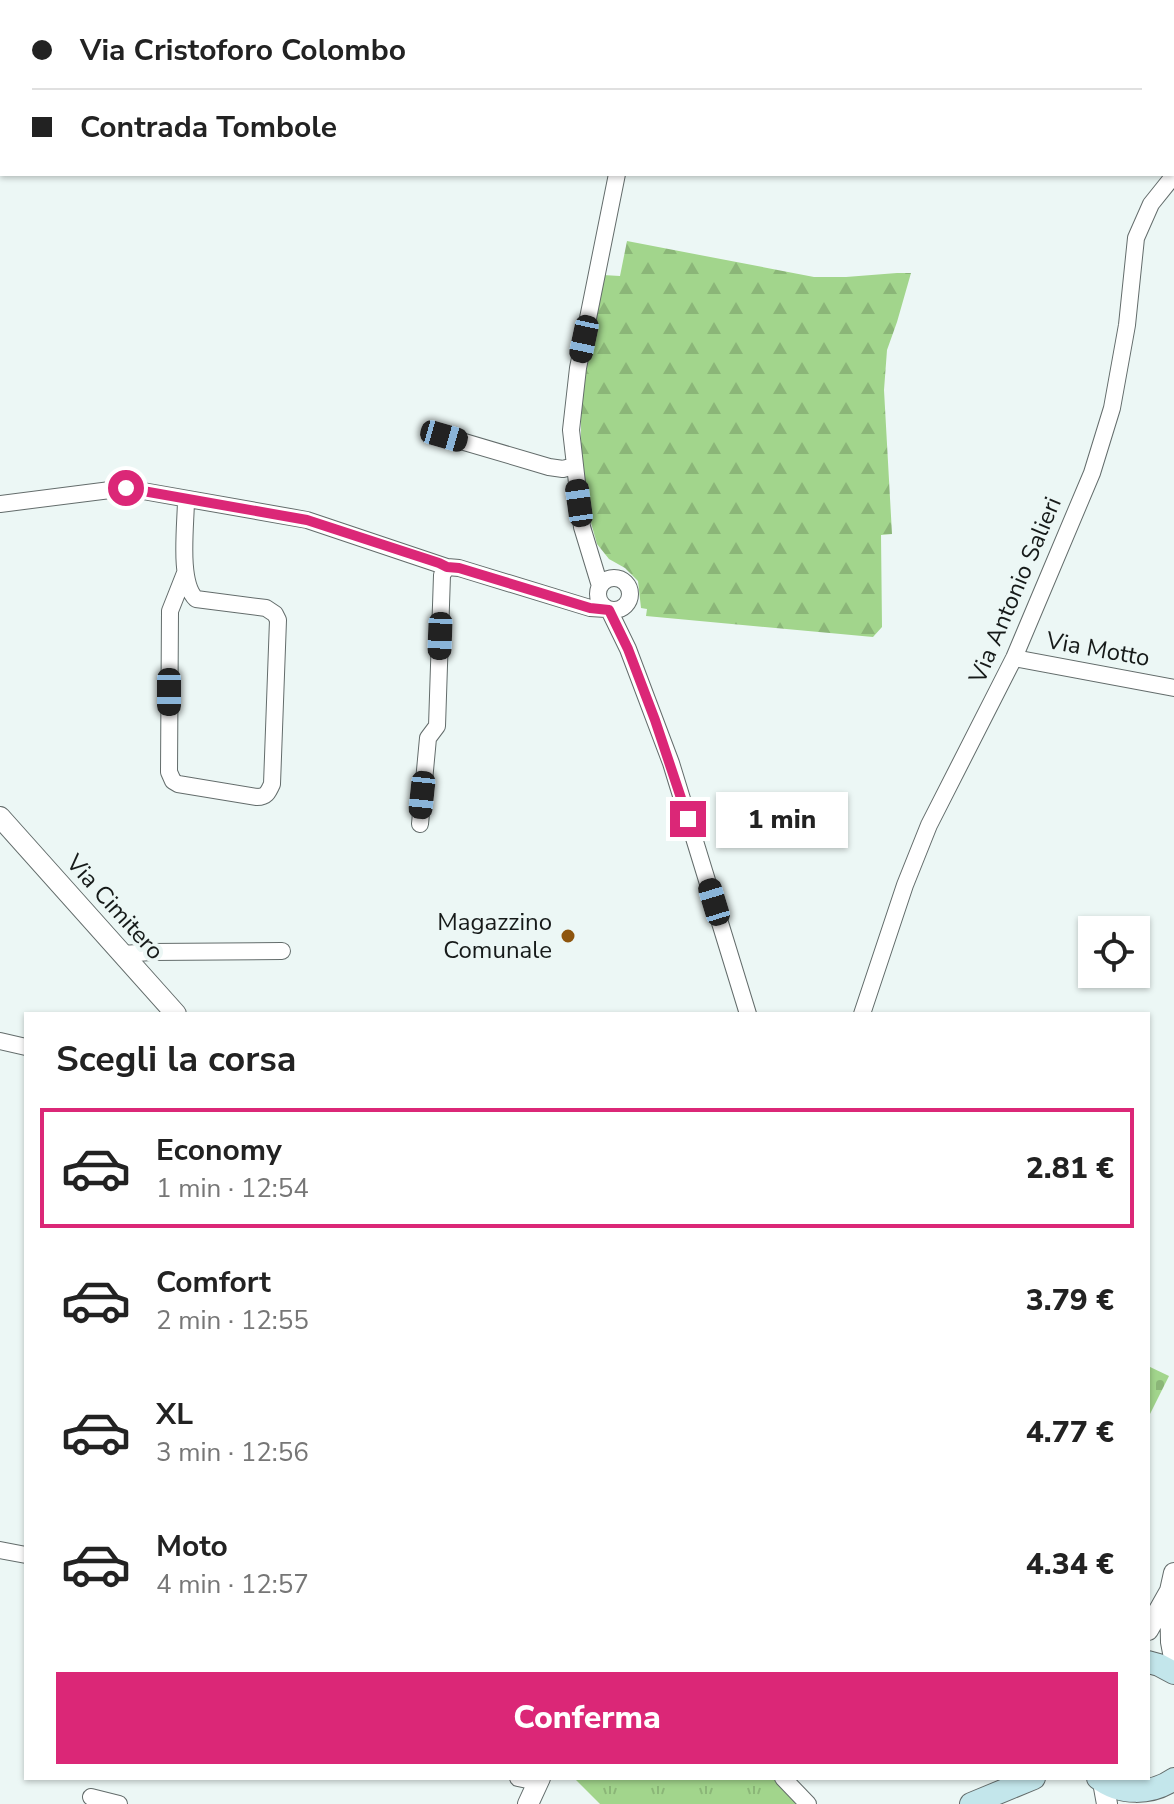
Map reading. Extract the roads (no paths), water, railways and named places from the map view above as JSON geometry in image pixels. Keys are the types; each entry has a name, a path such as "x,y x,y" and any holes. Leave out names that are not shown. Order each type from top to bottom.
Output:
{"main road":[{"path":"1150,1663 1174,1673"},
{"path":"977,1801 1003,1780"},
{"path":"977,1801 1029,1780"},
{"path":"1102,1788 1143,1791 1166,1783"}],"street":[{"path":"617,176 578,368 571,430 582,527 599,587 599,600 608,609 628,649 671,763 747,1012"},
{"name":"Via Antonio Salieri","path":"863,1012 905,885 929,825 1014,658 1092,473 1112,408 1127,325 1136,238 1151,204 1174,178"},
{"path":"444,436 549,467 563,469 574,466"},
{"path":"0,504 126,488 307,520 447,567 598,609 623,608 629,602"},
{"path":"186,499 185,573 188,587 196,599"},
{"path":"588,545 629,587 626,621 628,649"},
{"path":"420,824 428,738 437,726 442,575 447,567"},
{"path":"173,602 196,599 266,608 278,620 272,784 263,797 178,784 169,772 170,611 173,602 185,573"},
{"path":"576,604 603,582 612,578 622,580"},
{"name":"Via Motto","path":"1014,658 1174,688"},
{"name":"Via Cimitero","path":"0,817 8,832 174,1012"},
{"path":"123,954 282,951"},
{"path":"0,1041 24,1047"},
{"path":"0,1550 24,1555"},
{"path":"1150,1626 1172,1582"},
{"path":"1172,1582 1171,1642 1174,1658"},
{"path":"92,1780 91,1800 119,1804"},
{"path":"528,1804 532,1780"},
{"path":"785,1780 808,1804"},
{"path":"1140,1804 1166,1783"}],"place":[{"name":"Magazzino Comunale","path":"568,936"}]}
